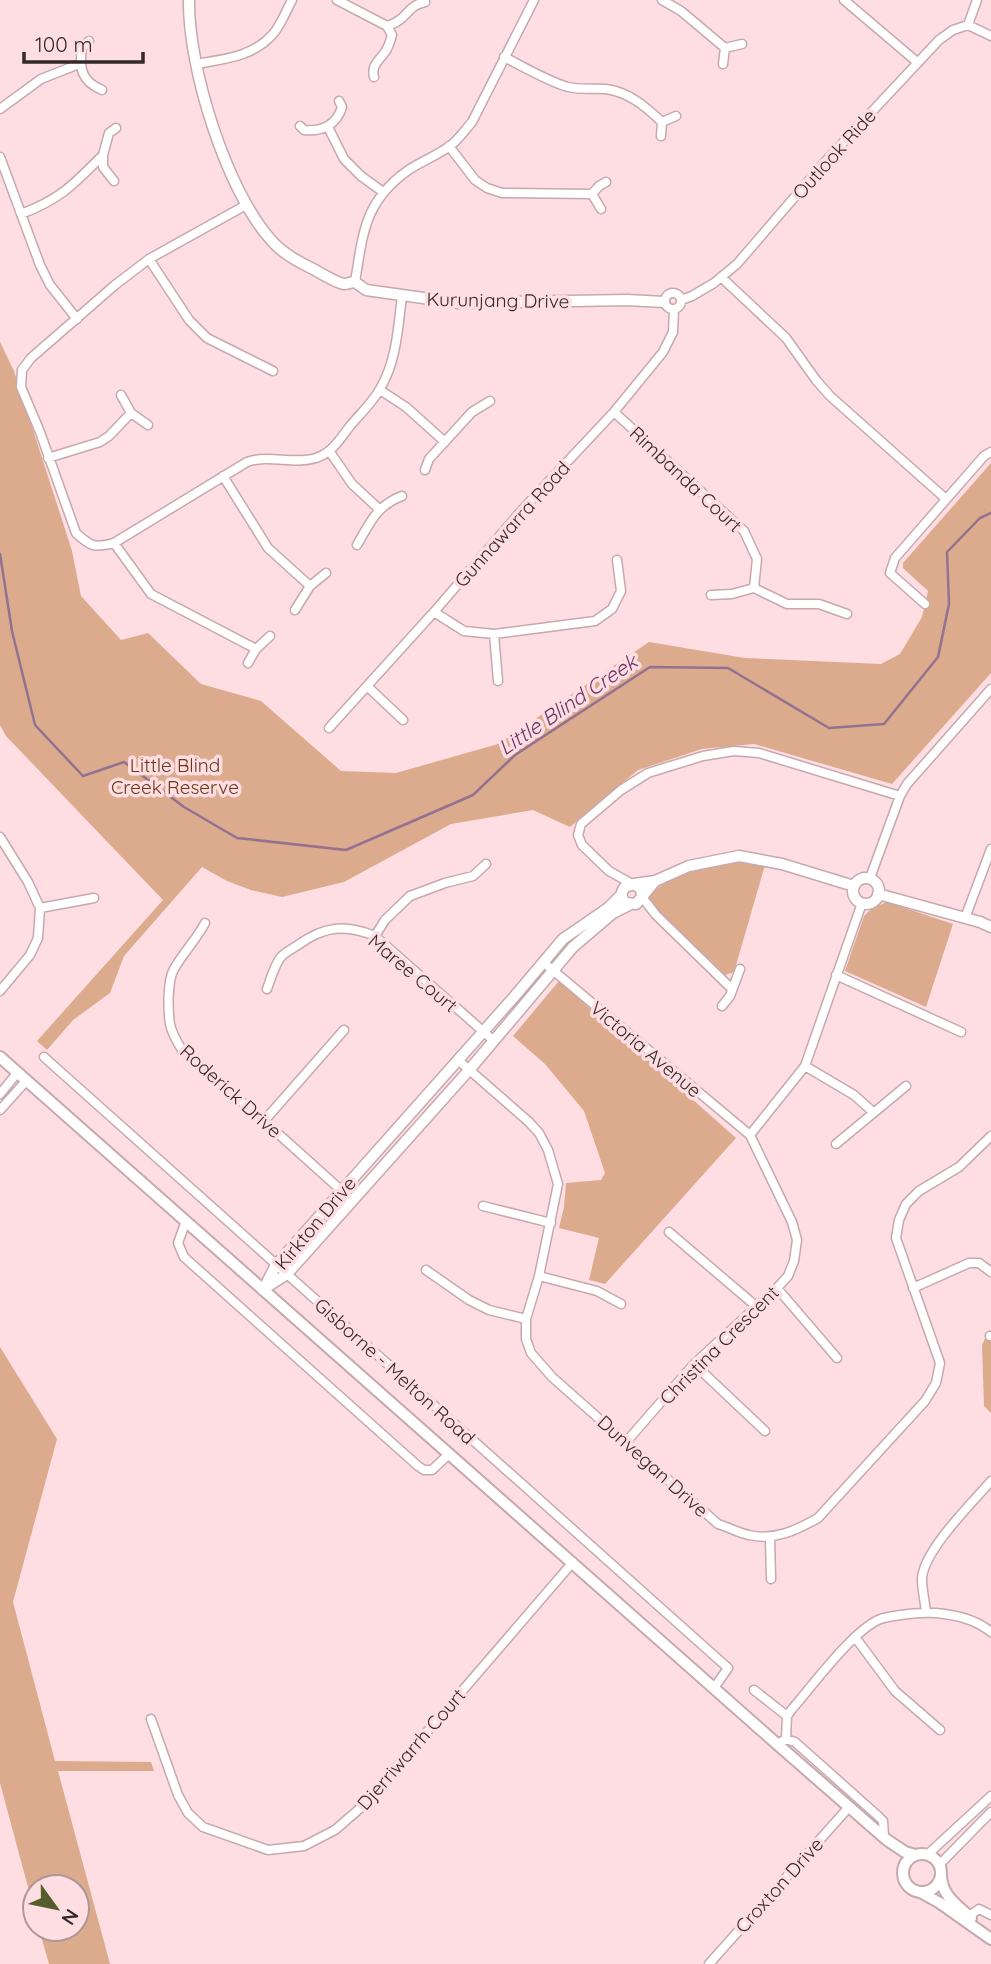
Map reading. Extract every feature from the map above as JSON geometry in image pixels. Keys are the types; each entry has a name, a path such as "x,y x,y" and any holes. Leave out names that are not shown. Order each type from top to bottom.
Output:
{"main road":[{"name":"Gisborne - Melton Road","path":"0,1057 714,1688 781,1742 849,1807 905,1852 921,1855"},
{"name":"Gisborne - Melton Road","path":"886,1838 897,1856 902,1872"},
{"path":"966,1917 906,1885 902,1872 905,1863 921,1855 931,1857 940,1871 945,1894 966,1917 991,1938"},
{"path":"922,1893 934,1888 940,1871"}],"street":[{"name":"Kurunjang Drive","path":"189,0 189,25 204,101 226,159 246,205 271,241 293,260 344,284 355,282 366,290 459,303 625,300 664,302"},
{"path":"196,64 239,57 258,48 274,33 292,0"},
{"path":"337,0 387,26 391,35 388,49 374,66 374,77"},
{"path":"355,282 365,223 373,206 383,192 407,171 449,146 472,122 534,0"},
{"path":"662,0 681,11 725,48"},
{"path":"844,0 917,62"},
{"path":"977,0 968,25 991,36"},
{"path":"387,26 398,23 416,4 425,2"},
{"name":"Outlook Ride","path":"681,300 692,296 737,264 823,164 917,62 939,40 953,30 968,25"},
{"path":"89,41 82,48 79,64 84,76 102,90"},
{"path":"725,48 742,44"},
{"path":"723,64 725,48"},
{"path":"504,57 565,86 607,89 624,95 642,103 662,122"},
{"path":"0,109 41,79 79,64"},
{"path":"300,127 314,131 328,127 341,113 339,101"},
{"path":"662,122 676,116"},
{"path":"661,136 662,122"},
{"path":"328,127 344,159 360,176 383,192"},
{"path":"114,181 103,167 103,155 110,133 116,128"},
{"path":"449,146 475,180 487,188 502,193 592,194"},
{"path":"21,214 69,190 103,155"},
{"path":"0,157 40,265 50,285 77,319"},
{"path":"592,194 598,186 606,182"},
{"path":"592,194 601,209"},
{"path":"246,205 149,259 115,285 24,366 20,376 21,387 76,533 86,542 97,547 114,543 247,462 259,458 295,461 315,459 330,452 380,390 394,357 402,296"},
{"path":"149,259 189,320 207,338 274,371"},
{"path":"721,277 786,338 830,396 946,499"},
{"path":"670,293 678,295 681,300 674,309 667,307 664,302 670,293"},
{"name":"Gunnawarra Road","path":"329,727 522,510 614,412 663,352 673,332 674,309"},
{"path":"380,390 406,407 445,442"},
{"path":"121,395 131,413 148,425"},
{"path":"425,470 429,459 472,412 490,401"},
{"name":"Rimbanda Court","path":"614,412 744,531 757,559 754,588"},
{"path":"48,458 100,442 131,413"},
{"path":"330,452 352,484 379,509"},
{"path":"925,604 890,573 895,558 984,456 991,452"},
{"path":"223,476 268,548 310,586"},
{"path":"356,545 379,509 390,500 402,496"},
{"path":"114,543 151,594 256,649"},
{"path":"434,612 464,631 494,634 595,621 612,609 621,591 617,560"},
{"path":"295,610 310,586 327,573"},
{"path":"711,595 732,594 754,588 787,604 819,604 847,614"},
{"path":"494,634 498,681"},
{"path":"248,663 256,649 270,636"},
{"path":"367,686 403,720"},
{"path":"870,878 900,796 907,784 991,689"},
{"path":"732,989 656,915 642,896 639,887 609,871 582,845 578,835 582,824 621,790 648,773 704,756 734,751 759,753 900,796"},
{"path":"0,838 28,882 40,908 38,938 30,955 0,990"},
{"path":"965,918 991,849"},
{"path":"631,905 639,903 656,881 677,870 739,856 782,864 854,886"},
{"path":"375,936 385,920 410,896 473,876 486,864"},
{"path":"609,871 624,901 656,915"},
{"path":"870,878 878,886 878,894 872,902 862,903 854,896 854,886 859,880 870,878"},
{"path":"621,894 625,887 633,884 656,881"},
{"name":"Kirkton Drive","path":"263,1290 276,1265 542,962 563,939 608,908 621,894"},
{"path":"878,894 991,927"},
{"path":"40,908 94,898"},
{"path":"750,1135 805,1066 862,903"},
{"name":"Kirkton Drive","path":"263,1290 286,1274 470,1069 579,942 613,913 631,905"},
{"name":"Roderick Drive","path":"205,923 173,970 170,981 170,1025 174,1038 182,1050 352,1200"},
{"name":"Maree Court","path":"267,989 272,972 282,956 314,933 335,928 360,930 375,936 494,1041"},
{"name":"Victoria Avenue","path":"542,962 750,1135"},
{"path":"722,1006 730,996 740,969"},
{"path":"836,975 961,1032"},
{"path":"264,1121 344,1030"},
{"name":"Gisborne - Melton Road","path":"44,1057 728,1668 714,1688"},
{"name":"Dunvegan Drive","path":"458,1060 540,1133 558,1184 539,1276 526,1319 526,1339 531,1353 552,1377 718,1524 750,1535 769,1537 797,1530 818,1517 925,1401 936,1383 940,1363 896,1238 899,1220 906,1205 919,1191 959,1167 990,1141"},
{"path":"805,1066 854,1095 873,1112"},
{"path":"0,1094 22,1076"},
{"path":"0,1110 22,1076"},
{"path":"836,1144 906,1086"},
{"name":"Christina Crescent","path":"626,1441 694,1364 788,1276 794,1261 797,1240 792,1222 750,1135"},
{"path":"483,1206 551,1223"},
{"name":"Gisborne - Melton Road","path":"186,1221 178,1243 184,1257 418,1466 424,1470 432,1470 449,1454"},
{"path":"669,1232 757,1307"},
{"path":"913,1288 970,1263 979,1263 991,1272"},
{"path":"426,1270 469,1300 489,1310 526,1319"},
{"path":"539,1276 597,1290 621,1304"},
{"path":"777,1288 837,1357"},
{"path":"694,1364 765,1431"},
{"path":"926,1612 922,1577 929,1557 990,1485"},
{"path":"769,1537 771,1579"},
{"name":"Djerriwarrh Court","path":"150,1719 178,1795 188,1813 203,1827 268,1850 304,1846 335,1830 365,1804 573,1562"},
{"path":"781,1742 787,1716 855,1637 879,1620 926,1612 954,1615 981,1624 991,1632"},
{"path":"855,1637 895,1691 940,1731"},
{"path":"754,1690 787,1716"},
{"name":"Gisborne - Melton Road","path":"781,1742 795,1742 883,1821 886,1838"},
{"path":"921,1855 991,1796"},
{"name":"Croxton Drive","path":"709,1964 849,1807"},
{"path":"940,1871 991,1812"},
{"path":"966,1917 979,1909 991,1915"}],"green space":[{"name":"Little Blind Creek Reserve","path":"0,342 14,371 72,551 81,596 121,640 148,633 201,684 261,701 341,771 396,773 498,744 649,642 745,658 881,664 900,654 922,617 928,591 903,568 903,563 991,463 991,673 892,784 754,744 702,749 638,770 570,827 533,810 451,824 344,882 282,897 227,881 202,867 124,956 110,993 73,1020 47,1050 37,1041 163,900 6,736 0,725"},
{"path":"743,862 765,865 734,972 725,975 659,911 648,896 681,876 705,868"},
{"path":"887,902 953,924 926,1007 845,971 864,916 872,908"},
{"path":"559,981 736,1138 605,1284 589,1280 599,1238 559,1228 566,1183 601,1180 605,1173 584,1111 545,1064 513,1036"},
{"path":"987,1334 991,1338 991,1413 984,1406 982,1345"},
{"path":"0,1347 57,1439 13,1602 55,1761 151,1762 154,1771 58,1771 85,1873 24,1873 0,1783"},
{"path":"91,1893 110,1964 49,1964 43,1943 91,1943"}],"waterway":[{"name":"Little Blind Creek","path":"0,554 12,631 35,725 83,776 124,762 184,807 237,838 346,850 473,795 515,755 650,667 728,668 829,728 884,724 938,657 949,604 947,552 980,518 991,513"}]}
